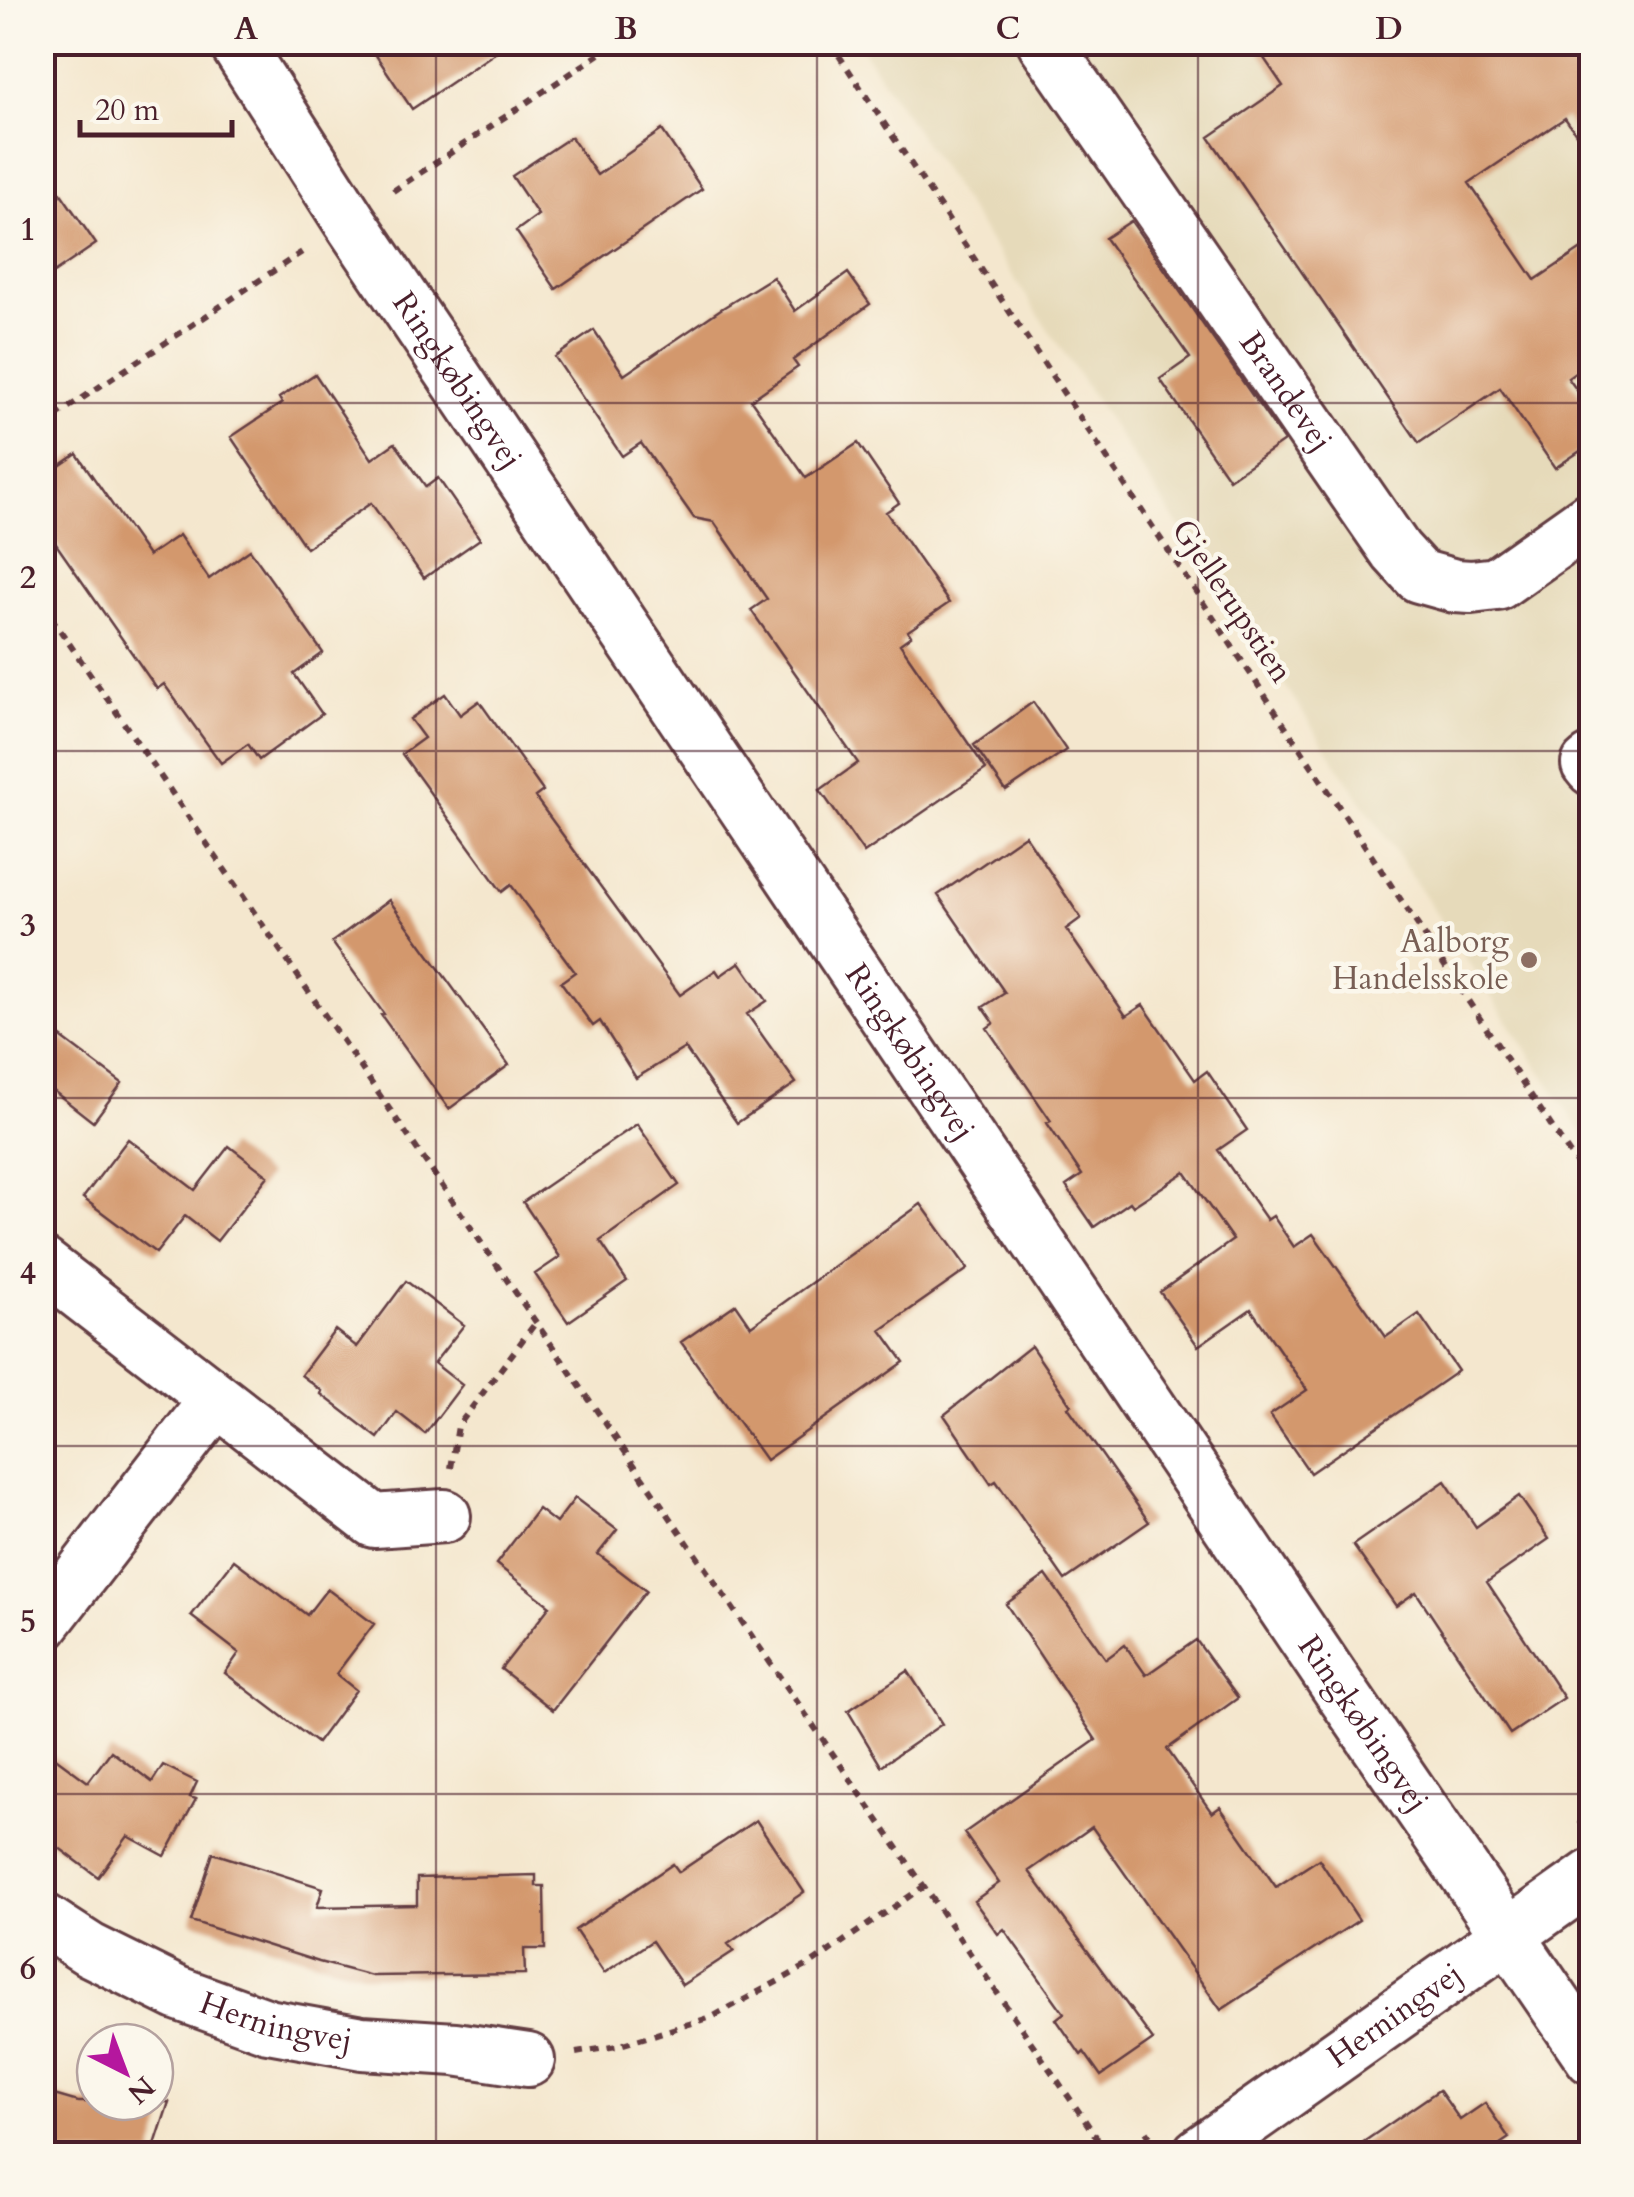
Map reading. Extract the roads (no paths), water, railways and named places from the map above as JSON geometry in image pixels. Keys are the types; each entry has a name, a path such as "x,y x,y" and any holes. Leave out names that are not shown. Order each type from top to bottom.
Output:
{"street":[{"name":"Ringkøbingvej","path":"235,42 383,270 1592,2058"},
{"name":"Brandevej","path":"1044,42 1396,552 1420,576 1455,586 1497,584 1592,517"},
{"path":"42,1264 374,1521 444,1516"},
{"path":"42,1625 216,1400"},
{"name":"Herningvej","path":"1199,2154 1592,1876"},
{"name":"Herningvej","path":"42,1919 90,1950 177,1994 268,2026 362,2043 455,2048 528,2060"}],"place":[{"name":"Aalborg Handelsskole","path":"1529,960"}]}
